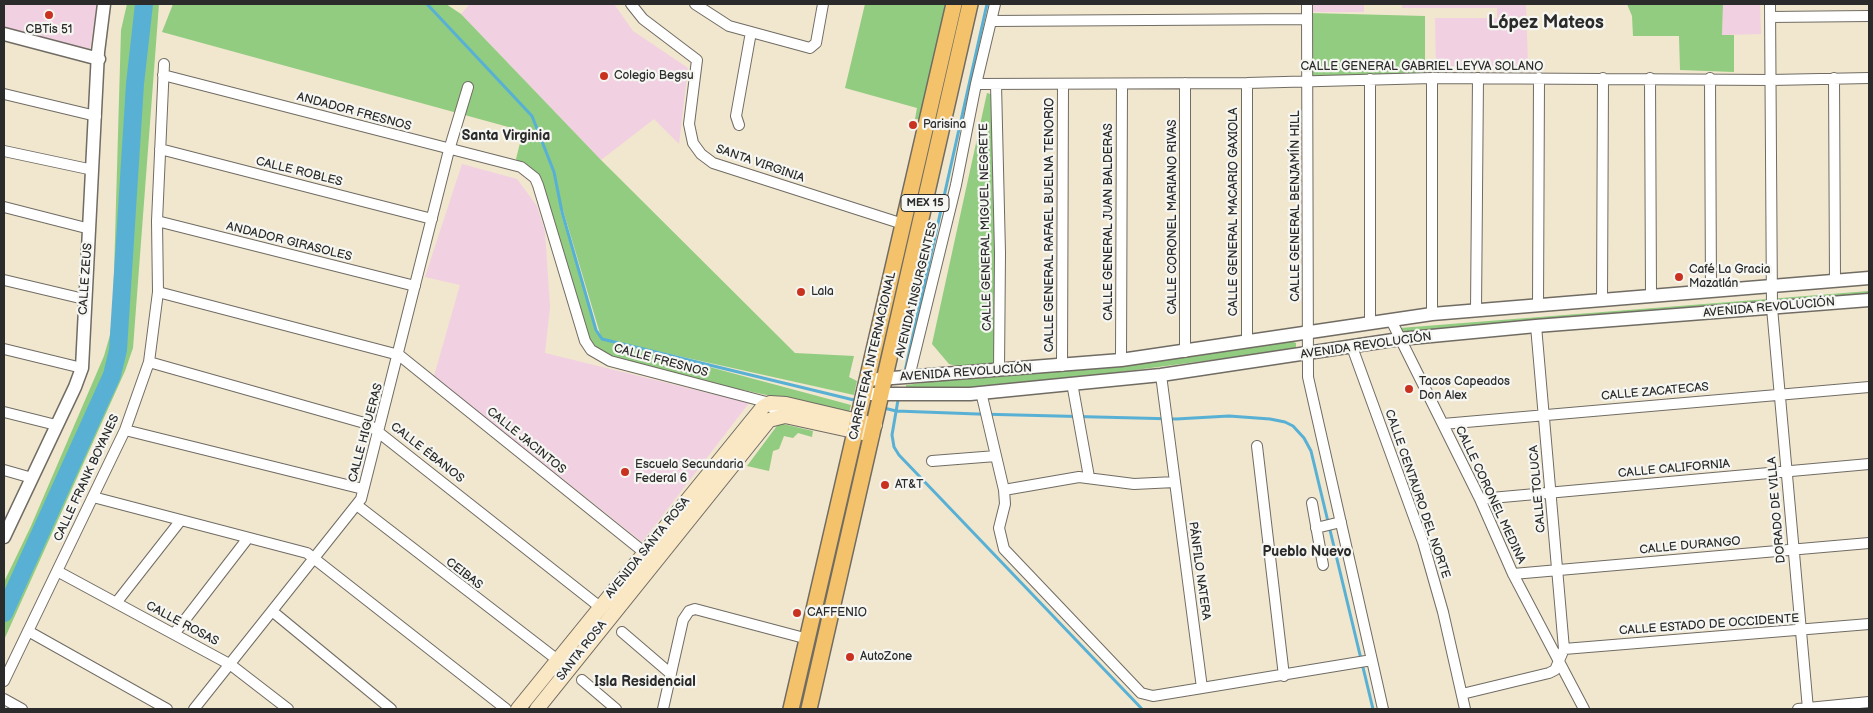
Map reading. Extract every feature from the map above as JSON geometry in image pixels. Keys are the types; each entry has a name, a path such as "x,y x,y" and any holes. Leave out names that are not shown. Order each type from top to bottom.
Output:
{"main road":[{"name":"CARRETERA INTERNACIONAL","path":"792,709 954,4"},
{"name":"CARRETERA INTERNACIONAL","path":"809,709 970,4"},
{"path":"770,403 862,405 877,413"},
{"name":"AVENIDA SANTA ROSA","path":"518,709 600,607 649,556 756,412 770,403"},
{"path":"778,417 862,405"},
{"name":"SANTA ROSA","path":"537,709 649,556 763,426 778,417"}],"street":[{"name":"CALLE ZEUS","path":"5,534 75,387 82,368 84,299 104,4"},
{"name":"SANTA VIRGINIA","path":"631,4 643,19 697,60 689,124 693,143 701,154 714,163 903,224"},
{"path":"695,4 729,26 800,46 814,47 824,4"},
{"name":"AVENIDA INSURGENTES","path":"909,377 956,185 976,84 995,4"},
{"name":"CALLE GENERAL BENJAMÍN HILL","path":"1307,4 1308,377 1341,522 1364,662 1383,709"},
{"name":"DORADO DE VILLA","path":"1770,4 1772,308 1801,631 1804,709"},
{"path":"1770,16 1869,16"},
{"path":"991,21 1307,19"},
{"path":"739,125 736,116 751,32"},
{"path":"4,34 99,59"},
{"name":"CALLE FRANK BOYANES","path":"4,681 125,430 149,362 158,292 157,221 164,64"},
{"name":"ANDADOR FRESNOS","path":"163,76 521,168 535,178"},
{"path":"1432,78 1432,314"},
{"name":"CALLE GENERAL GABRIEL LEYVA SOLANO","path":"976,84 1122,84 1432,78 1710,78 1771,80 1869,78"},
{"path":"1476,310 1478,78"},
{"path":"1538,305 1539,78"},
{"path":"1602,299 1603,78"},
{"path":"1650,78 1650,295"},
{"path":"1710,78 1711,291"},
{"path":"1834,78 1835,281"},
{"path":"1370,79 1370,323"},
{"name":"CALLE GENERAL MACARIO GAXIOLA","path":"1246,82 1247,342"},
{"name":"CALLE CORONEL MARIANO RIVAS","path":"1185,83 1185,352"},
{"name":"CALLE GENERAL MIGUEL NEGRETE","path":"996,84 1000,254 999,370"},
{"name":"CALLE GENERAL RAFAEL BUELNA TENORIO","path":"1062,84 1062,366"},
{"name":"CALLE GENERAL JUAN BALDERAS","path":"1121,360 1122,84"},
{"name":"CALLE HIGUERAS","path":"194,709 358,506 380,432 394,353 415,286 449,150 468,88"},
{"path":"4,94 96,116"},
{"name":"CALLE ROBLES","path":"160,149 432,218"},
{"path":"4,151 93,170"},
{"name":"CALLE FRESNOS","path":"535,178 585,341 591,350 610,361 770,403"},
{"path":"4,207 90,229"},
{"name":"ANDADOR GIRASOLES","path":"157,221 415,286"},
{"name":"AVENIDA REVOLUCIÓN","path":"1869,278 1432,314 1121,360 885,379 862,405 877,413 958,395 1161,375 1400,339 1536,326 1869,300"},
{"path":"4,280 84,299"},
{"path":"158,292 394,353"},
{"name":"CALLE CORONEL MEDINA","path":"1392,320 1480,500 1513,574 1584,709"},
{"name":"CALLE TOLUCA","path":"1536,326 1564,649"},
{"name":"CALLE CENTAURO DEL NORTE","path":"1352,347 1423,542 1465,709"},
{"path":"4,349 82,368"},
{"name":"CALLE JACINTOS","path":"394,353 649,556"},
{"name":"CALLE ÉBANOS","path":"149,362 354,418 380,432 600,607"},
{"name":"PÁNFILO NATERA","path":"1161,375 1202,688"},
{"path":"1072,384 1089,477"},
{"name":"CALLE ZACATECAS","path":"1443,424 1869,387"},
{"path":"981,392 1004,490 1004,504 999,528 1004,549 1141,693 1146,696 1284,676 1364,662"},
{"path":"770,403 778,417"},
{"path":"4,412 56,425"},
{"path":"125,430 364,489"},
{"path":"1258,446 1284,676"},
{"path":"932,460 996,456"},
{"name":"CALLE CALIFORNIA","path":"1480,500 1869,464"},
{"path":"4,470 32,478"},
{"path":"1004,490 1069,478 1089,477 1134,484 1174,482"},
{"path":"93,497 307,553 316,558 506,709"},
{"path":"1312,503 1323,564"},
{"name":"CEIBAS","path":"358,506 568,668"},
{"path":"116,603 181,520"},
{"path":"1316,528 1341,522"},
{"path":"174,634 248,538"},
{"name":"CALLE DURANGO","path":"1513,574 1869,543"},
{"name":"CALLE ROSAS","path":"57,571 231,665 288,709"},
{"path":"663,709 683,620 689,611 695,609 808,639"},
{"path":"272,611 392,709"},
{"name":"CALLE ESTADO DE OCCIDENTE","path":"1564,649 1869,624"},
{"path":"28,631 167,709"},
{"path":"622,632 671,674"},
{"path":"1462,694 1549,673 1555,670 1564,649"},
{"path":"582,680 616,709"},
{"path":"4,699 22,709"},
{"path":"1804,709 1869,702"}],"shaded area":[{"name":"CBTis 51","path":"4,4 97,4 90,49 4,27"},
{"name":"Colegio Begsu","path":"470,4 614,4 633,31 688,68 679,144 654,119 601,160 461,14"},
{"path":"1310,4 1364,4 1364,12 1310,12"},
{"path":"1402,4 1526,4 1528,67 1436,66 1435,18 1497,18 1497,8 1402,8"},
{"path":"1723,4 1760,4 1761,34 1722,35"},
{"name":"Escuela Secundaria Federal 6","path":"462,164 517,179 537,206 545,232 550,307 545,353 749,403 642,542 434,376 460,285 425,277"}],"green space":[{"path":"127,4 159,4 133,348 125,371 4,640 4,582 31,526 104,356 110,335 113,308 121,30"},
{"path":"173,4 446,4 461,14 601,160 795,353 854,356 849,377 857,381 854,395 620,343 851,405 849,413 610,361 591,350 535,178 516,159 523,131 162,32","holes":["560,210 563,210 601,337 596,330"]},
{"path":"865,4 951,4 926,120 915,119 917,108 845,88"},
{"path":"1627,4 1723,4 1722,35 1734,35 1734,72 1680,70 1679,36 1633,36 1632,16"},
{"path":"1310,13 1425,16 1425,77 1309,78"},
{"path":"987,93 994,95 996,364 960,367 949,364 932,344"},
{"path":"1869,291 1869,297 1404,334 1400,328"},
{"path":"1290,340 1296,343 1296,349 963,392 906,389 906,385"},
{"path":"779,423 813,431 812,437 798,433 793,438 784,436 779,449 773,451 769,471 747,466"}],"waterway":[{"path":"4,613 112,375 118,350 135,84 144,4"},
{"path":"427,4 532,116 554,172 562,212 596,330 602,339 858,401"},
{"path":"905,371 987,4"},
{"path":"898,400 892,435 894,447 899,455 1142,709"},
{"path":"884,408 896,411 1176,419 1229,416 1270,419 1293,426 1304,438 1311,451 1373,709"}],"place":[{"name":"CBTis 51","path":"49,15"},
{"name":"Colegio Begsu","path":"604,76"},
{"name":"Parisina","path":"913,125"},
{"name":"Café La Gracia Mazatlán","path":"1679,277"},
{"name":"Lala","path":"801,292"},
{"name":"Tacos Capeados Don Alex","path":"1409,389"},
{"name":"Escuela Secundaria Federal 6","path":"625,472"},
{"name":"AT&T","path":"885,485"},
{"name":"CAFFENIO","path":"797,613"},
{"name":"AutoZone","path":"850,657"}],"district":[{"name":"López Mateos","path":"1546,23"},
{"name":"Santa Virginia","path":"506,136"},
{"name":"Pueblo Nuevo","path":"1307,552"},
{"name":"Isla Residencial","path":"645,682"}]}
